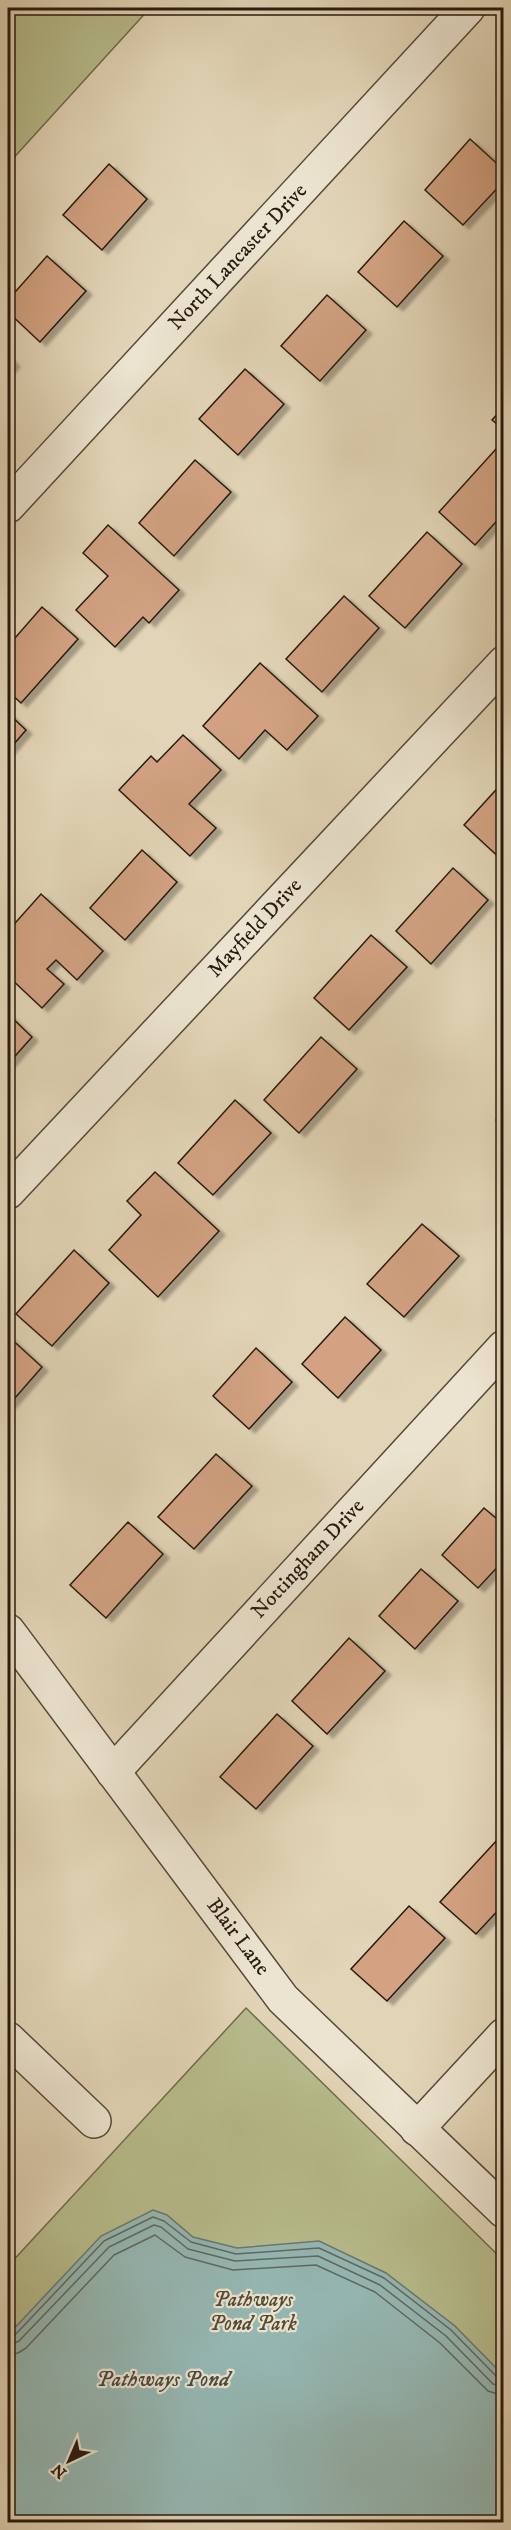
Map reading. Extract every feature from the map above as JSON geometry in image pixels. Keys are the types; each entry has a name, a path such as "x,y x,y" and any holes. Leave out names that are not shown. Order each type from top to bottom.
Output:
{"street":[{"name":"North Lancaster Drive","path":"8,506 468,8"},
{"name":"Mayfield Drive","path":"8,1192 504,663"},
{"name":"Nottingham Drive","path":"113,1772 504,1347"},
{"name":"Blair Lane","path":"8,1631 284,1999 504,2211"},
{"path":"417,2129 504,2036"},
{"path":"8,2039 94,2121"}],"green space":[{"path":"8,8 150,8 8,164"},
{"name":"Pathways Pond","path":"246,2008 503,2260 503,2522 8,2522 8,2266"}],"water":[{"name":"Pathways Pond","path":"153,2210 167,2215 193,2237 237,2248 319,2241 386,2273 455,2326 503,2375 503,2522 8,2522 8,2335 101,2236"}],"building":[{"path":"470,139 504,170 504,181 463,225 425,190"},
{"path":"109,164 147,199 102,250 63,215"},
{"path":"404,221 443,256 397,307 358,272"},
{"path":"47,256 86,291 40,342 8,312 8,300"},
{"path":"327,295 366,330 320,381 281,346"},
{"path":"8,357 14,363 8,370"},
{"path":"245,369 284,404 238,455 199,419"},
{"path":"504,407 504,430 492,420"},
{"path":"496,449 504,455 504,513 475,545 439,512"},
{"path":"195,460 231,492 174,556 139,523"},
{"path":"108,525 179,590 149,623 143,617 115,647 76,610 108,576 83,553"},
{"path":"427,532 462,564 405,628 369,596"},
{"path":"344,596 379,628 322,692 286,659"},
{"path":"42,607 78,639 21,703 8,691 8,646"},
{"path":"260,663 318,716 287,750 265,730 239,759 203,726"},
{"path":"8,713 26,730 8,751"},
{"path":"183,735 221,770 189,804 216,828 190,856 119,790 151,756 157,762"},
{"path":"504,781 504,861 503,861 464,825"},
{"path":"142,850 177,882 125,940 90,908"},
{"path":"453,868 488,900 431,964 396,931"},
{"path":"41,894 103,951 77,980 56,960 47,969 64,984 42,1008 8,976 8,931"},
{"path":"371,935 407,967 349,1030 314,998"},
{"path":"8,1014 32,1037 8,1064"},
{"path":"321,1037 357,1069 299,1133 264,1100"},
{"path":"235,1100 271,1133 213,1195 178,1163"},
{"path":"504,1112 504,1128 496,1120"},
{"path":"155,1172 219,1231 158,1297 109,1250 141,1215 127,1201"},
{"path":"422,1224 459,1256 404,1317 367,1284"},
{"path":"74,1250 109,1283 52,1346 16,1314"},
{"path":"345,1317 381,1350 338,1398 302,1364"},
{"path":"8,1336 42,1367 8,1406"},
{"path":"256,1348 292,1382 249,1429 213,1396"},
{"path":"216,1454 252,1486 194,1549 158,1517"},
{"path":"484,1508 504,1525 504,1560 478,1588 442,1555"},
{"path":"128,1522 163,1554 106,1618 70,1585"},
{"path":"421,1569 458,1601 415,1649 379,1616"},
{"path":"349,1638 385,1671 327,1734 292,1701"},
{"path":"277,1714 313,1746 256,1809 220,1777"},
{"path":"498,1839 504,1844 504,1904 476,1934 440,1902"},
{"path":"409,1906 445,1938 387,2001 351,1969"}],"park label":[{"name":"Pathways Pond Park","path":"253,2312"}]}
